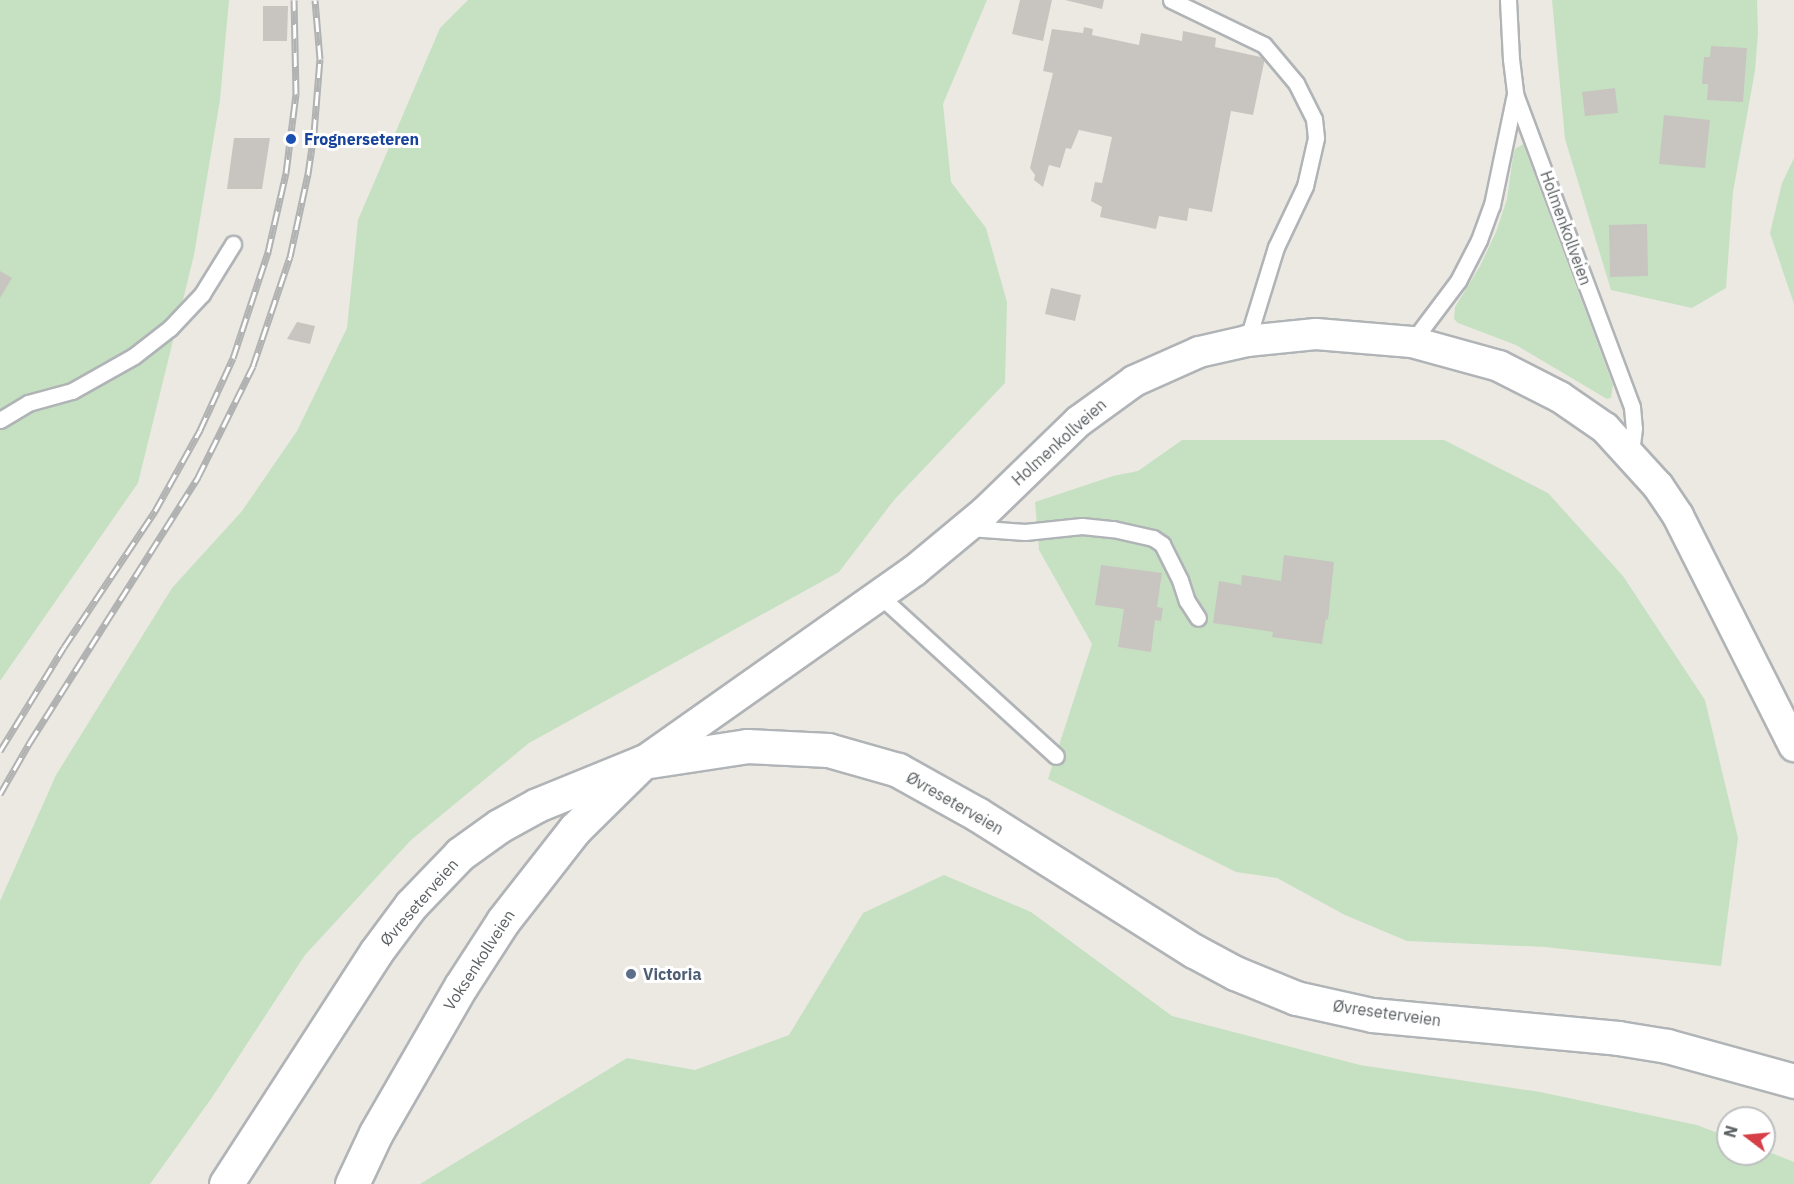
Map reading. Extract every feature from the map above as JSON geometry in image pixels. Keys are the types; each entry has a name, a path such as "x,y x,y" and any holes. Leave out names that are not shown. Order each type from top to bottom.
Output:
{"main road":[{"name":"Øvreseterveien","path":"226,1184 332,1024 376,952 411,905 460,854 500,826 537,805 643,762 747,746 828,750 898,770 940,791 1194,951 1235,973 1296,998 1372,1015 1618,1038 1668,1046 1794,1082"},
{"name":"Voksenkollveien","path":"352,1184 422,1052 503,921 575,829 643,762"}],"street":[{"name":"Holmenkollveien","path":"643,762 879,595 966,528 1052,445 1103,401 1134,381 1177,360 1246,341 1316,334 1412,342 1500,366 1578,408 1605,428 1631,453 1678,516 1794,746"}],"lane":[{"path":"1171,0 1264,45 1296,83 1314,119 1316,138 1305,186 1276,247 1246,341"},
{"name":"Holmenkollveien","path":"1508,0 1510,59 1515,93 1531,130 1632,407 1634,428 1631,453"},
{"path":"1412,342 1458,281 1479,240 1492,205 1515,93"},
{"path":"0,420 28,403 72,391 134,356 170,328 202,294 233,244"},
{"path":"966,528 1026,532 1082,526 1113,528 1154,538 1162,544 1180,580 1187,601 1198,618"},
{"path":"879,595 1056,756"}],"green space":[{"path":"0,0 229,0 220,100 194,255 138,483 0,681"},
{"path":"468,0 987,0 943,104 951,182 986,228 1007,302 1005,383 894,500 839,572 529,743 411,840 305,955 213,1096 150,1184 0,1184 0,901 56,775 172,588 242,511 297,431 347,328 358,220 440,28"},
{"path":"1552,0 1757,0 1758,33 1755,71 1733,192 1726,288 1692,308 1611,290 1565,139"},
{"path":"1523,144 1613,385 1611,398 1607,399 1516,345 1458,323 1454,319 1455,307 1480,266 1496,232 1507,199 1515,149"},
{"path":"1794,158 1794,304 1770,233 1782,183"},
{"path":"1182,440 1444,440 1548,493 1623,576 1705,700 1738,838 1721,966 1545,947 1407,941 1345,915 1277,878 1236,872 1048,779 1092,644 1039,550 1035,502 1113,476 1138,471"},
{"path":"944,875 1031,912 1172,1016 1360,1065 1540,1092 1697,1125 1716,1132 1716,1166 1776,1166 1776,1155 1794,1162 1794,1184 420,1184 627,1058 695,1070 789,1035 863,913"}],"building":[{"path":"1020,0 1052,0 1043,41 1012,34"},
{"path":"1065,0 1104,0 1102,9"},
{"path":"263,6 288,6 287,41 263,41"},
{"path":"1084,27 1093,29 1092,35 1139,45 1141,33 1182,41 1183,31 1216,38 1215,47 1265,58 1253,115 1231,111 1212,212 1189,208 1187,221 1159,216 1156,229 1100,217 1102,207 1091,201 1095,182 1102,183 1112,137 1079,130 1071,149 1066,148 1060,168 1049,165 1043,187 1034,180 1035,175 1030,168 1053,73 1043,71 1052,29 1083,33"},
{"path":"1711,46 1747,48 1743,102 1707,100 1708,84 1702,84 1704,57 1710,57"},
{"path":"1615,88 1618,113 1585,116 1582,92"},
{"path":"1664,115 1710,120 1705,168 1659,164"},
{"path":"234,138 270,138 262,189 227,189"},
{"path":"1647,224 1648,276 1610,277 1609,225"},
{"path":"0,271 12,278 0,298"},
{"path":"1051,288 1081,295 1075,321 1045,314"},
{"path":"297,322 315,326 310,344 287,339"},
{"path":"1284,555 1334,562 1328,620 1326,619 1322,644 1272,637 1273,632 1213,623 1219,581 1241,585 1242,575 1281,581"},
{"path":"1101,565 1162,573 1157,607 1163,608 1161,621 1155,620 1151,652 1118,647 1124,609 1095,605"}],"railway":[{"path":"0,751 64,647 155,511 200,430 233,358 268,252 286,173 296,94 294,0"},
{"path":"0,794 30,742 198,477 253,366 290,257 308,174 320,59 315,0"}],"place":[{"name":"Frognerseteren","path":"291,139"},
{"name":"Victoria","path":"631,974"}]}
